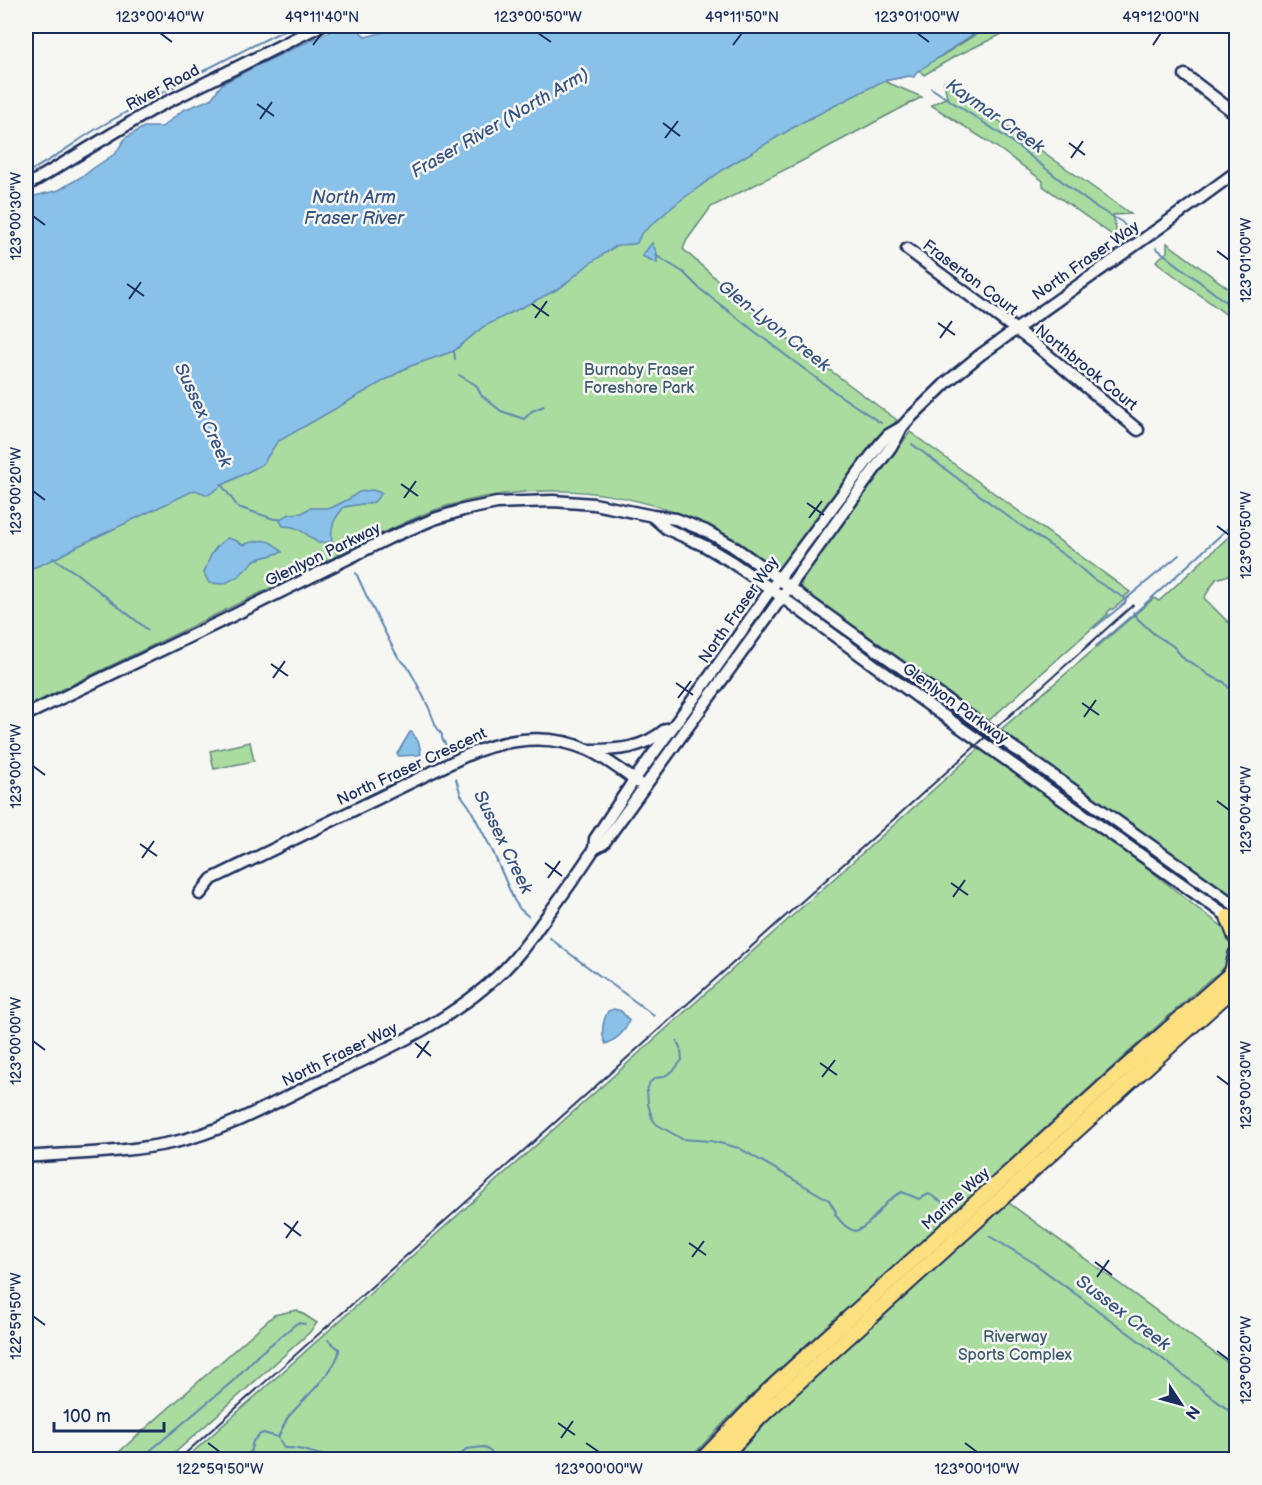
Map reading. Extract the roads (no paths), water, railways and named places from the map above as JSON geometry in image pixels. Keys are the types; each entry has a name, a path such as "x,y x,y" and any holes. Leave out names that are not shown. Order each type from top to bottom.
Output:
{"main road":[{"path":"1234,915 1236,938"},
{"path":"1235,976 1236,954"},
{"name":"Marine Way","path":"702,1460 767,1392 1107,1083 1235,976"},
{"name":"Marine Way","path":"720,1460 761,1416 1235,976"}],"street":[{"name":"River Road","path":"26,186 155,108 320,26"},
{"path":"1185,75 1236,114"},
{"name":"North Fraser Way","path":"594,849 595,839 634,780 778,578 888,435 902,427 948,382 980,355 1236,172"},
{"name":"Fraserton Court","path":"906,249 1015,330"},
{"name":"Northbrook Court","path":"1015,330 1138,430"},
{"name":"North Fraser Way","path":"26,1156 144,1148 197,1136 228,1125 421,1031 448,1016 477,995 506,968 527,944 594,849 603,844 895,441 902,427"},
{"name":"Glenlyon Parkway","path":"26,715 389,538 434,519 497,503 553,501 594,504 676,519 706,531 731,545 778,578 786,592 949,719 1234,915"},
{"name":"Glenlyon Parkway","path":"653,516 667,529 705,546 771,589 786,592"},
{"path":"587,750 616,750 634,747 655,738 676,721"},
{"name":"North Fraser Crescent","path":"200,894 212,879 480,750 503,742 538,740 563,742 587,750 604,759 644,787"}],"water":[{"name":"North Arm Fraser River","path":"341,26 355,27 366,37 405,26 989,26 917,72 914,77 883,81 801,123 727,167 677,203 641,234 637,243 616,246 589,264 560,288 483,327 454,351 408,367 277,442 263,464 208,495 195,490 26,571 26,198 59,190 116,153 125,138 144,127 162,127 183,110 211,99 222,84"},
{"path":"652,243 657,253 657,263 642,256"},
{"path":"372,490 382,493 374,502 344,507 332,527 332,542 318,543 298,529 283,526 279,519 290,514 302,513 310,508 331,508 359,492"},
{"path":"227,538 243,545 255,541 269,542 282,552 255,560 239,576 224,584 209,583 204,573 208,562 215,549"},
{"path":"410,732 419,743 421,754 399,756 397,754"},
{"path":"614,1009 621,1011 629,1020 626,1028 614,1040 606,1044 603,1036 604,1023 608,1011"}],"waterway":[{"path":"26,173 127,112 293,26"},
{"name":"Kaymar Creek","path":"931,88 1007,138 1094,206 1122,222 1130,232"},
{"name":"Kaymar Creek","path":"1156,248 1236,310"},
{"name":"Glen-Lyon Creek","path":"655,255 683,272 700,289 784,354 881,423"},
{"path":"454,351 455,359"},
{"path":"459,375 476,385 481,395 501,411 524,419 532,411 544,406"},
{"name":"Glen-Lyon Creek","path":"912,444 1010,518 1070,559 1093,579 1126,599 1125,603 1094,628"},
{"name":"Sussex Creek","path":"221,484 238,507 280,519"},
{"path":"1096,646 1236,521"},
{"path":"1126,599 1179,555"},
{"path":"53,558 76,573 148,630"},
{"name":"Sussex Creek","path":"356,573 393,648 414,678 449,751"},
{"name":"Glen-Lyon Creek","path":"1133,612 1154,634 1173,646 1185,660 1224,682 1236,697"},
{"name":"Sussex Creek","path":"456,779 461,795 493,852 514,900 528,916"},
{"name":"Sussex Creek","path":"550,938 654,1016"},
{"name":"Sussex Creek","path":"677,1041 682,1060 674,1070 650,1082 647,1090 648,1104 656,1124 682,1139 711,1141 739,1148 829,1200 839,1220 852,1230 856,1231 869,1223 889,1200 902,1192 919,1199 929,1194 952,1208"},
{"name":"Sussex Creek","path":"989,1236 1031,1261 1236,1416"},
{"path":"139,1460 233,1381 258,1355 297,1323 305,1324"},
{"path":"278,1437 289,1416 319,1384 338,1356 339,1349 328,1340"},
{"path":"243,1460 250,1453 253,1441 259,1435 263,1433 278,1437"},
{"path":"278,1437 284,1448 355,1460"},
{"path":"457,1460 466,1449 484,1447 502,1460"}],"railway":[{"path":"178,1460 1133,605"}],"water label":[{"name":"Fraser River (North Arm)","path":"500,123"}],"park label":[{"name":"Burnaby Fraser Foreshore Park","path":"639,379"},
{"name":"Riverway Sports Complex","path":"1015,1346"}]}
